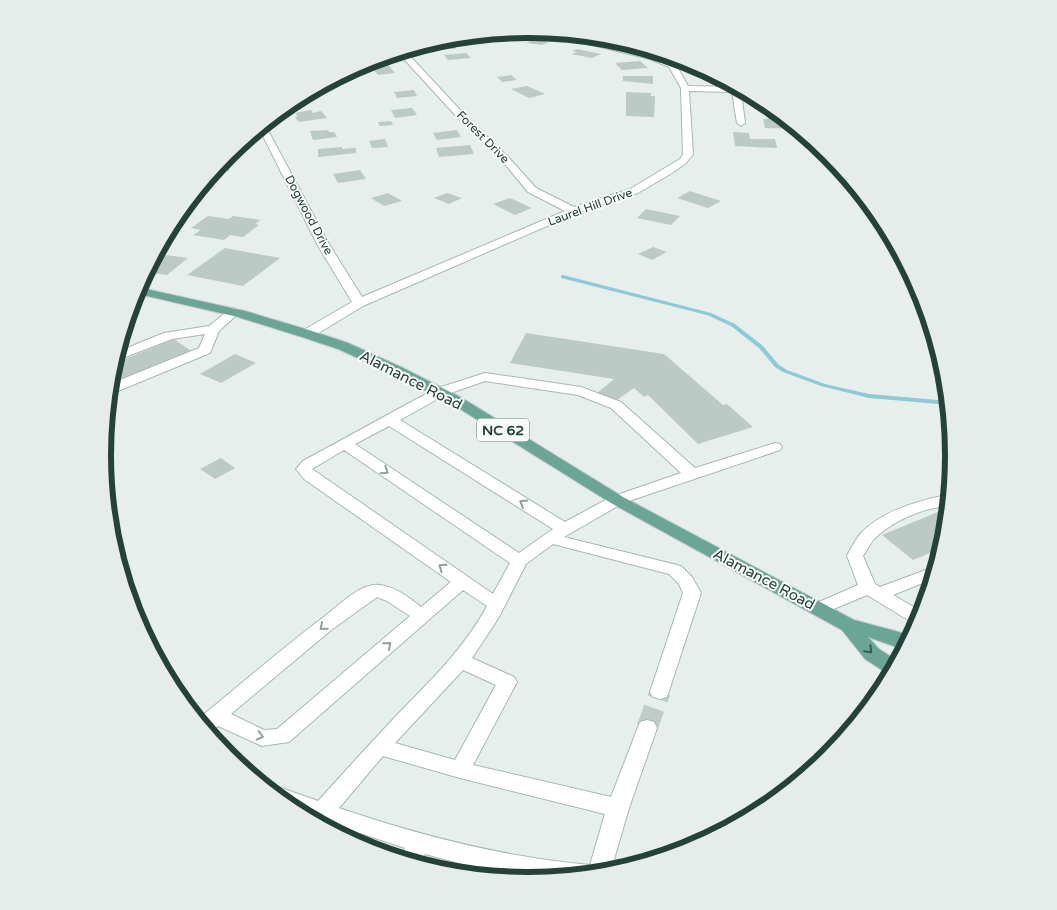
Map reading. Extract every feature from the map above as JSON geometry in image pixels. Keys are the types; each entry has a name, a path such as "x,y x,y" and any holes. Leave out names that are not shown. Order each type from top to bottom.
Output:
{"main road":[{"name":"Alamance Road","path":"144,292 234,312 308,334 343,346 398,371 440,392 617,500 818,609 848,625 902,642"},
{"name":"Alamance Road","path":"848,625 872,654 889,665"}],"street":[{"name":"Laurel Hill Drive","path":"595,43 665,61"},
{"name":"Forest Drive","path":"407,56 412,64 507,161 532,190 573,211"},
{"name":"Laurel Hill Drive","path":"308,334 359,303 573,211 634,191 683,161 688,154 685,88 672,65 666,61"},
{"path":"685,88 737,94 741,124"},
{"name":"Dogwood Drive","path":"265,131 323,244 359,303"},
{"path":"117,386 205,350 214,329 234,312"},
{"path":"124,354 169,336 214,329"},
{"path":"496,605 308,476 304,469 308,464 440,392 469,381 500,378 581,391 616,405 692,474"},
{"path":"390,420 557,534 587,550 675,570 686,581 692,593 660,692"},
{"path":"345,444 520,561"},
{"path":"322,812 379,747 460,661 496,605 520,561 557,534 617,500 775,447"},
{"path":"914,616 874,591 855,556 868,535 915,508 943,501"},
{"path":"818,609 929,573"},
{"path":"209,721 262,738 282,736 463,581"},
{"path":"209,721 346,608 373,591 386,593 422,616"},
{"path":"460,661 507,682 460,770"},
{"path":"600,866 618,808 647,728"},
{"path":"379,747 460,770 618,808"},
{"path":"300,804 480,860 555,872"},
{"path":"412,856 420,842"}],"building":[{"path":"512,38 505,41 495,39"},
{"path":"534,39 549,42 542,45 526,43"},
{"path":"457,44 455,49 438,48"},
{"path":"577,49 601,54 592,58 571,54 577,52 572,51"},
{"path":"466,53 471,58 448,60 444,55"},
{"path":"640,61 648,68 622,70 615,63"},
{"path":"388,65 395,73 378,75 372,68"},
{"path":"511,75 517,80 502,82 497,77"},
{"path":"623,76 653,76 653,84 623,81"},
{"path":"527,86 545,94 529,98 511,89"},
{"path":"414,90 417,96 397,98 394,92"},
{"path":"626,92 651,93 651,96 655,96 654,117 626,116"},
{"path":"412,108 417,115 395,118 391,110"},
{"path":"311,110 313,113 321,111 327,118 299,122 295,117 298,116 295,113"},
{"path":"766,112 789,129 765,128 763,119 768,119"},
{"path":"391,121 393,125 380,126 378,122"},
{"path":"328,130 329,132 334,132 337,137 313,140 310,131"},
{"path":"457,130 461,137 437,140 433,133"},
{"path":"733,132 749,133 750,139 775,139 777,148 735,146"},
{"path":"385,139 388,147 372,148 369,141"},
{"path":"470,145 474,154 439,157 436,148"},
{"path":"342,147 342,149 356,148 356,153 318,157 318,149"},
{"path":"230,164 229,171 223,171"},
{"path":"360,170 366,179 338,183 333,174"},
{"path":"690,191 721,201 708,208 677,198"},
{"path":"388,193 402,201 384,206 371,198"},
{"path":"447,193 462,198 449,204 434,198"},
{"path":"510,198 532,208 515,215 493,204"},
{"path":"646,209 680,216 671,225 637,218"},
{"path":"208,216 229,219 233,216 261,220 255,224 259,225 243,237 230,235 224,240 193,235 201,230 191,228"},
{"path":"653,247 667,252 652,260 638,254"},
{"path":"225,248 280,258 243,286 187,275"},
{"path":"166,255 188,258 167,275 153,273 159,261"},
{"path":"526,333 664,354 723,405 727,404 753,427 698,444 648,395 644,397 634,388 614,402 596,394 614,379 510,363"},
{"path":"174,339 194,353 118,385 122,360"},
{"path":"235,354 256,363 221,383 200,374"},
{"path":"221,458 235,468 215,479 200,469"},
{"path":"942,510 935,551 913,560 882,535"}],"waterway":[{"path":"563,277 709,314 733,325 761,347 777,366 785,371 823,385 869,396 942,402"}],"tunnel":[{"path":"647,728 660,692"}]}
